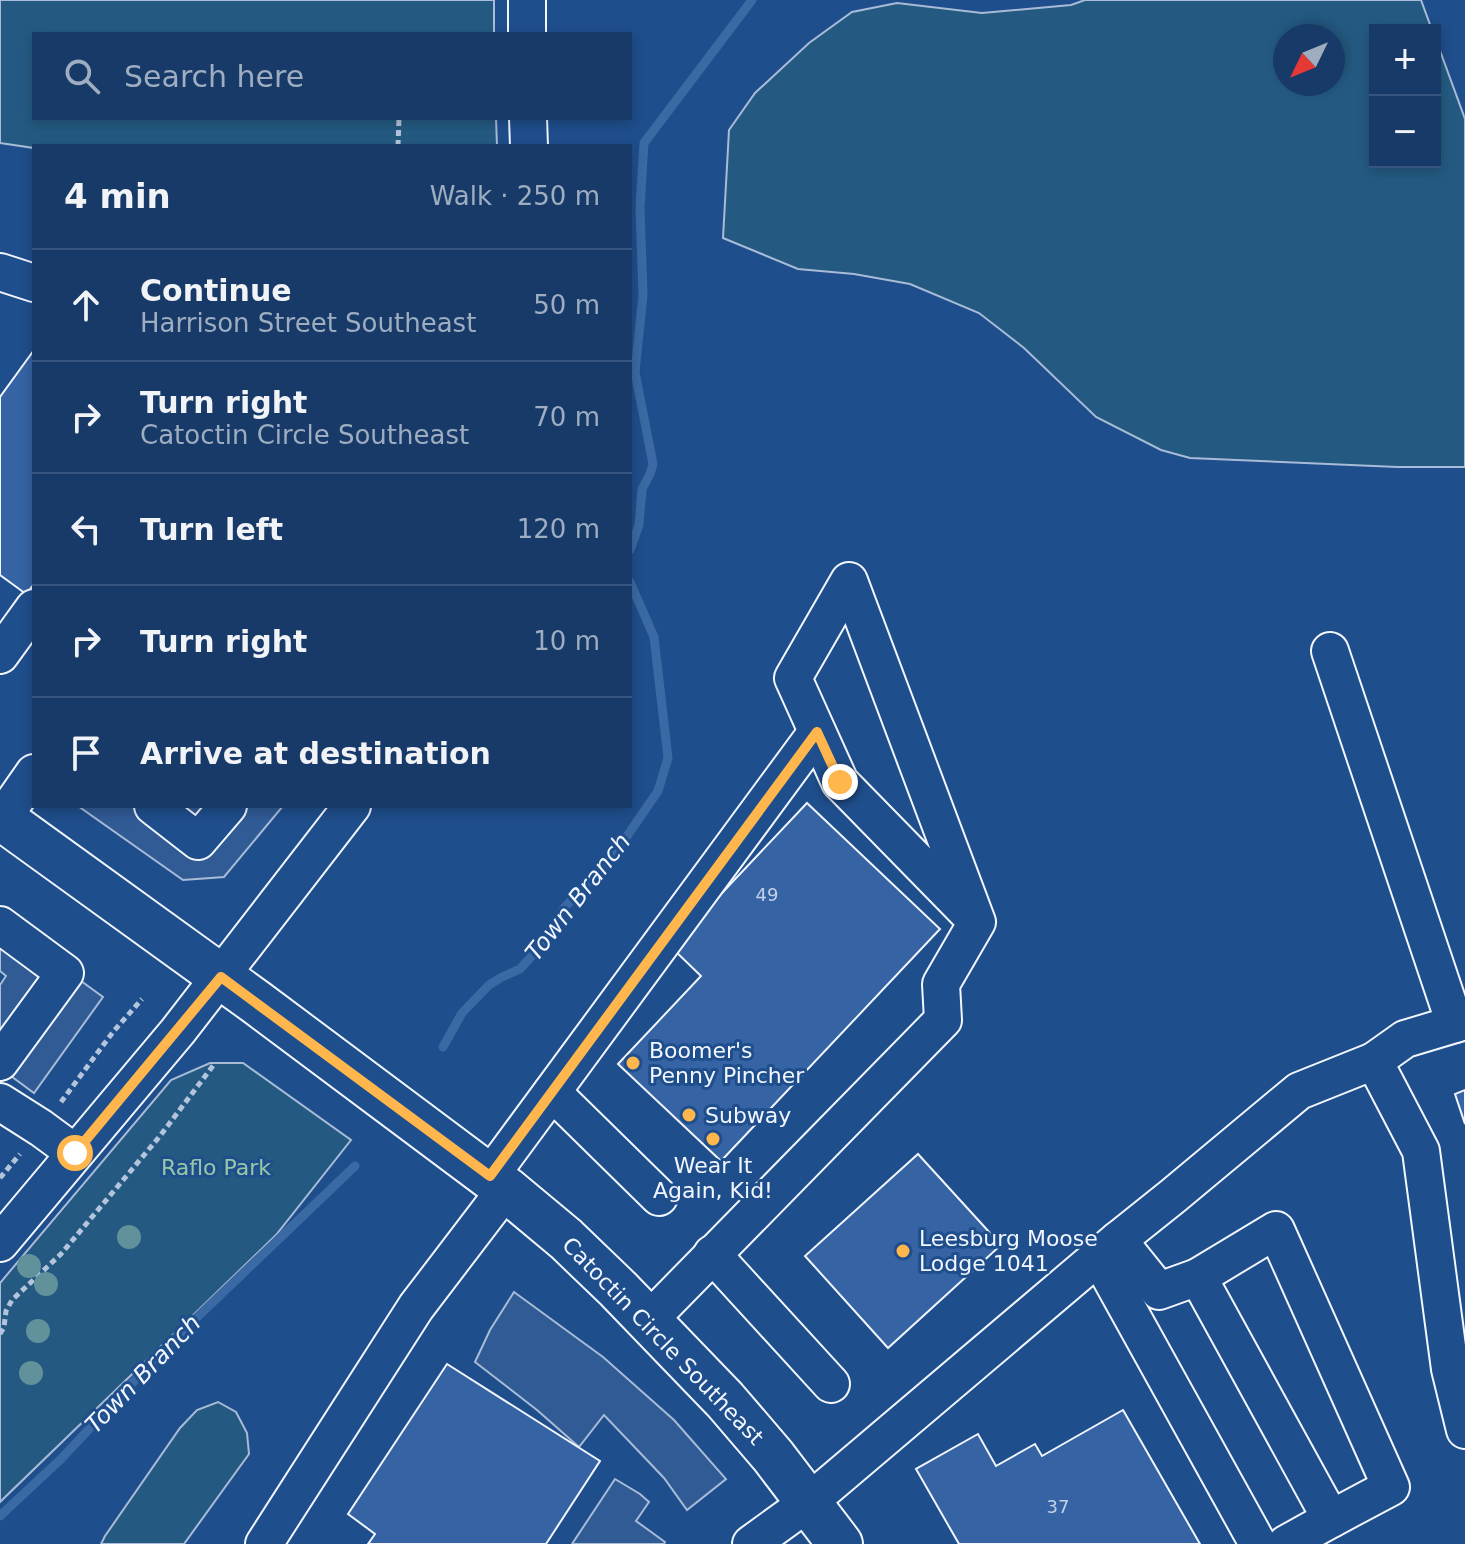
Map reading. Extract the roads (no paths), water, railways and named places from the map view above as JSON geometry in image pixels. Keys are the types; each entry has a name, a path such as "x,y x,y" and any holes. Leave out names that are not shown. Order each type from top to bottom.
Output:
{"main road":[{"name":"Catoctin Circle Southeast","path":"1,818 498,1182 566,1239 725,1400 773,1456 840,1544"}],"street":[{"path":"527,0 527,32"},
{"path":"528,120 529,144"},
{"path":"0,272 32,282"},
{"path":"849,581 977,922 840,782 793,678 849,581"},
{"path":"0,655 32,611"},
{"path":"751,1544 809,1502 1299,1091 1374,1061 1405,1039 1460,1023 1330,651"},
{"path":"264,1544 498,1182 552,1092 817,732"},
{"path":"1,818 32,776"},
{"path":"156,808 198,841 226,808"},
{"path":"0,1243 221,977 350,808"},
{"path":"649,1320 943,1020 941,984 977,922"},
{"path":"0,925 65,973 0,1062"},
{"path":"1374,1061 1421,1151 1450,1369 1465,1430"},
{"path":"552,1092 659,1197"},
{"path":"0,1102 75,1153"},
{"path":"1109,1248 1159,1291 1198,1277 1276,1230 1391,1487 1286,1544"},
{"path":"1109,1248 1258,1544"},
{"path":"712,1254 831,1384"},
{"path":"1198,1277 1331,1519"}],"waterway":[{"name":"Town Branch","path":"632,544 639,525 642,489 653,464 635,372 643,295 640,208 644,143 752,0"},
{"name":"Town Branch","path":"443,1047 462,1013 489,985 520,969 540,947 563,909 614,855 658,791 668,758 654,637 632,587"},
{"name":"Town Branch","path":"0,1516 61,1459 167,1346 355,1166"}],"place":[{"name":"Boomer's Penny Pincher","path":"633,1063"},
{"name":"Subway","path":"689,1115"},
{"name":"Wear It Again, Kid!","path":"713,1139"},
{"name":"Leesburg Moose Lodge 1041","path":"903,1251"}],"park label":[{"name":"Raflo Park","path":"216,1167"}]}
